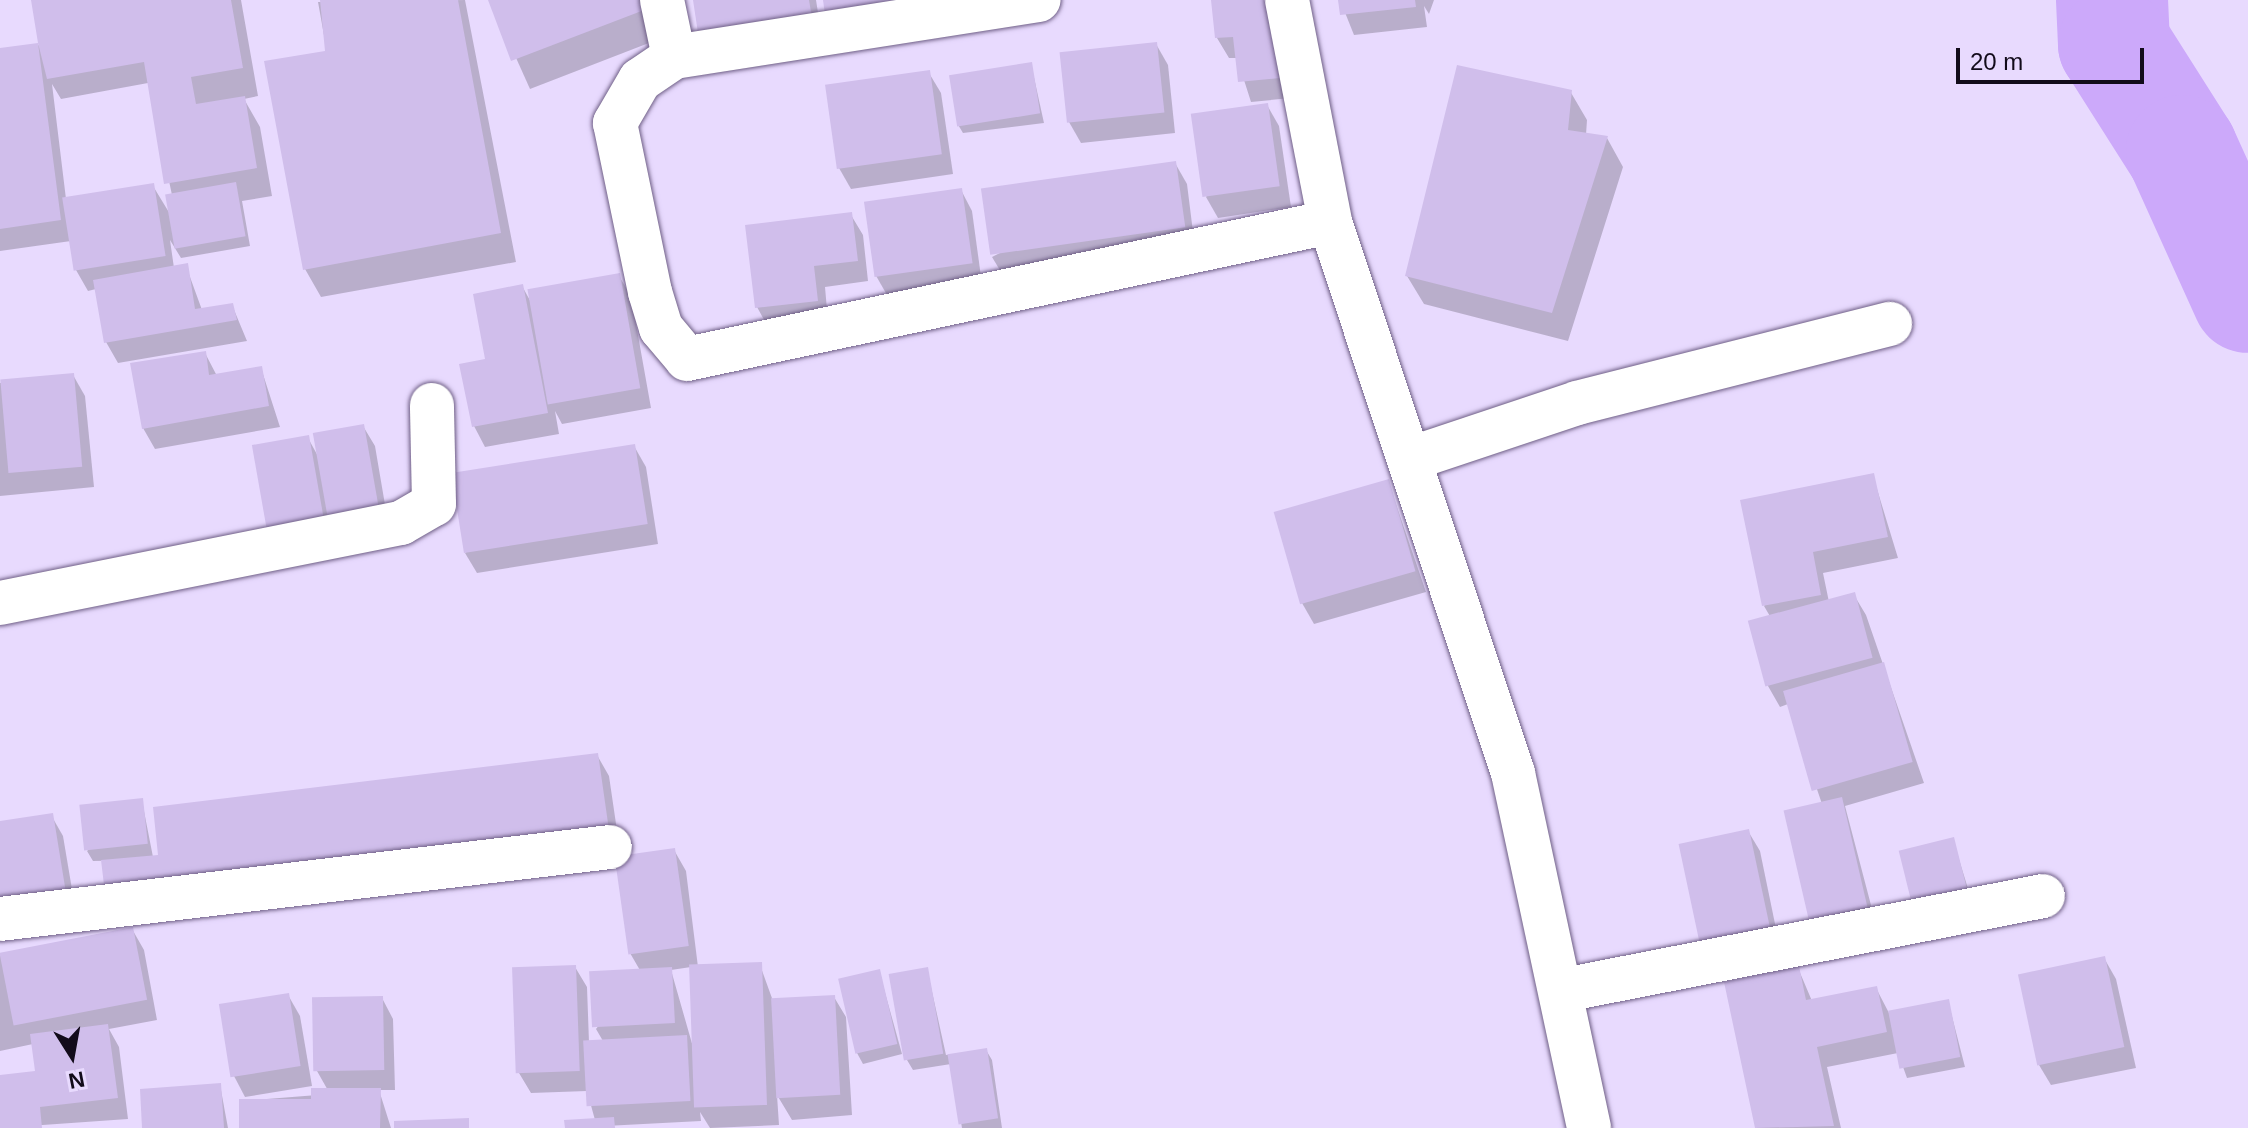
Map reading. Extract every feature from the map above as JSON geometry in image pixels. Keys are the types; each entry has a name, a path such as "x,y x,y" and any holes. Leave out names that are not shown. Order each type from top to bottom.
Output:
{"street":[{"path":"662,0 674,57"},
{"path":"1039,0 674,57 640,80 615,123 650,292 661,328 687,359 1330,222"},
{"path":"1287,0 1330,222 1413,458 1513,773 1564,990 1589,1128"},
{"path":"1413,458 1577,403 1890,324"},
{"path":"0,603 401,523 434,504 432,405"},
{"path":"0,919 610,847"},
{"path":"1564,990 2043,896"}],"building":[{"path":"31,0 231,0 243,68 191,77 196,104 245,96 257,168 164,184 144,62 47,79"},
{"path":"320,0 458,0 501,233 303,270 264,61 325,51"},
{"path":"488,0 649,0 652,7 511,61"},
{"path":"693,0 809,0 815,36 698,33"},
{"path":"823,0 914,0 826,22"},
{"path":"1211,0 1272,0 1280,78 1238,82 1233,37 1215,38"},
{"path":"1338,0 1415,0 1416,7 1340,15"},
{"path":"1157,42 1164,113 1067,123 1060,52"},
{"path":"38,43 61,220 0,229 0,48"},
{"path":"1032,62 1040,113 957,127 949,75"},
{"path":"1457,65 1572,90 1568,130 1608,136 1552,313 1405,276"},
{"path":"930,70 942,154 837,169 825,85"},
{"path":"1268,103 1280,186 1202,197 1191,114"},
{"path":"1176,161 1185,227 990,255 981,188"},
{"path":"236,182 246,236 175,249 165,195"},
{"path":"154,183 166,256 74,271 62,198"},
{"path":"962,188 973,263 875,277 864,202"},
{"path":"852,212 858,261 814,266 818,301 755,308 745,225"},
{"path":"188,263 195,309 233,303 237,320 104,343 93,280"},
{"path":"620,273 640,388 548,405 527,289"},
{"path":"523,284 548,413 472,427 459,364 485,359 473,294"},
{"path":"206,351 209,375 262,366 269,406 142,429 130,363"},
{"path":"74,373 82,467 8,473 0,379"},
{"path":"364,424 380,514 329,523 313,433"},
{"path":"309,435 324,522 267,532 252,445"},
{"path":"635,444 648,524 464,553 451,473"},
{"path":"1874,473 1888,537 1813,552 1821,595 1762,606 1740,500"},
{"path":"1389,479 1415,571 1300,604 1274,512"},
{"path":"1855,592 1873,658 1765,686 1748,621"},
{"path":"1884,662 1913,762 1812,791 1783,691"},
{"path":"598,753 609,830 104,885 101,860 158,855 153,807"},
{"path":"1842,797 1867,907 1809,921 1784,810"},
{"path":"143,798 148,844 84,850 79,805"},
{"path":"53,813 66,893 0,903 0,821"},
{"path":"1749,829 1770,927 1699,942 1679,844"},
{"path":"1954,837 1969,898 1914,912 1899,851"},
{"path":"675,848 689,946 628,955 615,856"},
{"path":"133,927 147,1000 14,1026 0,953"},
{"path":"2105,956 2124,1047 2037,1065 2018,975"},
{"path":"762,962 767,1105 694,1107 689,965"},
{"path":"576,965 580,1071 516,1073 512,967"},
{"path":"1799,966 1806,1000 1877,986 1887,1032 1817,1047 1834,1126 1755,1128 1724,982"},
{"path":"672,967 675,1023 592,1027 589,971"},
{"path":"928,967 943,1054 904,1061 889,974"},
{"path":"880,969 897,1044 855,1054 838,979"},
{"path":"289,993 301,1066 230,1077 219,1004"},
{"path":"835,995 840,1095 776,1098 771,998"},
{"path":"383,996 384,1070 313,1071 312,997"},
{"path":"1949,999 1960,1057 1899,1069 1888,1011"},
{"path":"108,1024 118,1098 40,1107 42,1128 0,1128 0,1075 35,1071 30,1034"},
{"path":"687,1035 690,1101 587,1106 583,1040"},
{"path":"987,1048 998,1118 959,1124 947,1054"},
{"path":"221,1083 224,1128 142,1128 140,1089"},
{"path":"311,1088 381,1088 380,1128 239,1128 239,1099 311,1099"},
{"path":"614,1117 615,1128 565,1128 564,1120"},
{"path":"469,1118 469,1128 394,1128 394,1121"}],"waterway":[{"path":"2112,0 2114,44 2182,151 2248,297"}]}
